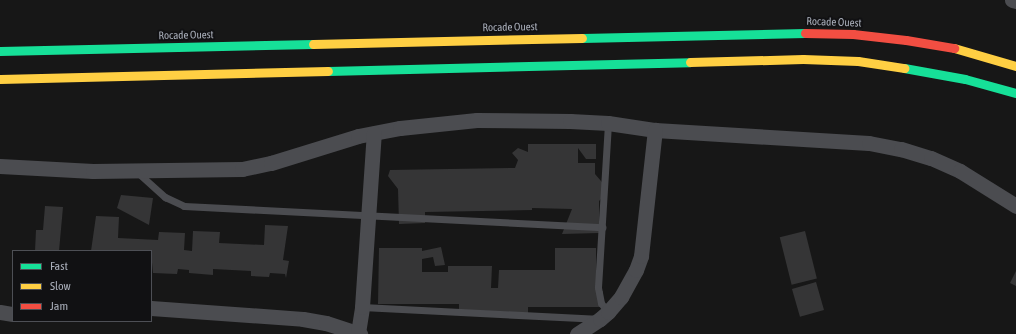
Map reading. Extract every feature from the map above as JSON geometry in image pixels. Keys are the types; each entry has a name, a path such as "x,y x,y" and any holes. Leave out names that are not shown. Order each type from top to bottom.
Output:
{"highway":[{"name":"Rocade Ouest","path":"0,51 807,33 853,34 906,40 958,49 1016,66"},
{"path":"0,78 803,59 858,61 916,69 965,79 1016,93"}],"street":[{"path":"1012,0 1016,1"},
{"path":"0,166 137,172 250,167 374,133 424,124 477,120 608,122 655,130 869,143 901,149 931,158 960,171 1016,206"},
{"path":"577,334 604,316 629,284 641,256 655,130"},
{"path":"152,308 303,318 326,323 359,334 374,133"},
{"path":"0,312 12,314"}],"lane":[{"path":"362,307 604,316 598,288 608,122"},
{"path":"137,172 165,197 184,206 369,214 602,227"}],"building":[{"path":"528,144 596,144 596,159 586,159 578,148 578,163 595,163 595,174 607,188 606,194 599,201 599,233 562,234 572,209 532,208 532,210 425,212 425,223 399,224 398,189 388,176 390,170 515,168 518,160 512,153 518,148 528,152"},
{"path":"121,195 153,198 149,225 117,208"},
{"path":"45,206 63,207 59,250 35,250 36,230 43,230"},
{"path":"96,216 119,217 118,238 158,240 159,232 185,233 184,250 192,251 193,231 220,232 219,243 264,245 265,225 288,226 283,260 289,261 286,278 285,274 270,273 269,277 251,276 251,271 213,269 213,275 189,273 189,270 178,269 177,274 153,273 152,250 91,250"},
{"path":"805,231 817,279 792,285 780,237"},
{"path":"441,247 445,265 435,266 433,257 422,259 422,272 448,272 448,266 492,266 491,288 498,288 499,270 555,270 555,248 596,248 596,290 603,291 602,307 528,307 528,313 459,312 459,304 378,304 379,248 422,248 422,251"},
{"path":"1016,271 1016,286 1010,283"},
{"path":"816,282 824,310 800,317 792,289"}],"traffic: fast":[{"path":"582,38 805,33"},
{"path":"0,51 313,44"},
{"path":"328,71 690,62"},
{"path":"904,68 965,79 1016,93"}],"traffic: slow":[{"path":"313,44 582,38"},
{"path":"954,48 1016,66"},
{"path":"690,62 803,59 858,61 904,68"},
{"path":"0,79 328,71"}],"traffic: jam":[{"path":"805,33 853,34 906,40 954,48"}]}
